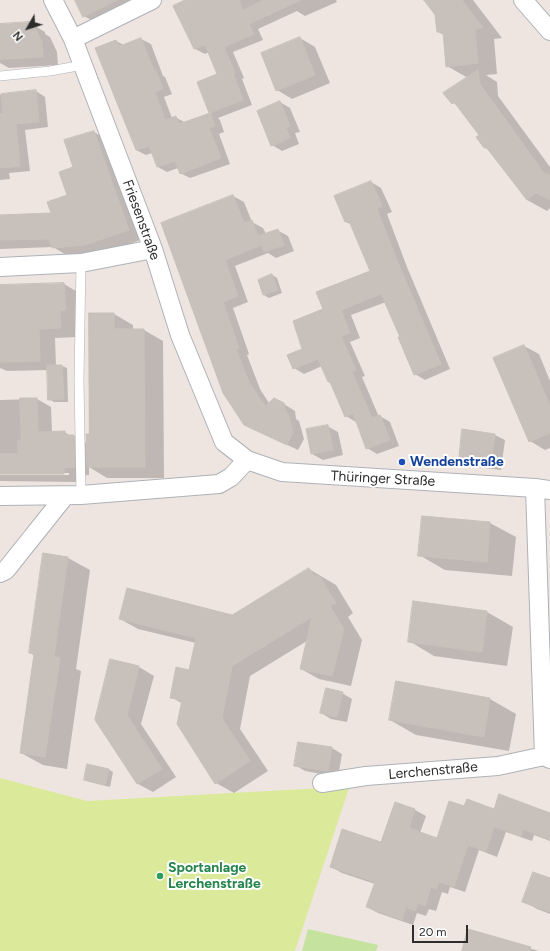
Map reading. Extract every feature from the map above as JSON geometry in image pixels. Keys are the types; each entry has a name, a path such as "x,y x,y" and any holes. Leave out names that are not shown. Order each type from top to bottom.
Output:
{"street":[{"name":"Friesenstraße","path":"53,0 73,39 153,249 180,335 224,442"},
{"path":"73,39 152,0"},
{"path":"524,0 550,31"},
{"path":"0,267 81,264 153,249"},
{"name":"Thüringer Straße","path":"224,442 247,460 282,472 542,489"},
{"path":"0,496 73,496 219,484 231,477 247,460"},
{"name":"Lerchenstraße","path":"322,783 366,776 498,766 547,758 542,489"},
{"path":"0,573 6,570 73,496"}],"lane":[{"path":"0,76 50,71 83,65"},
{"path":"73,496 79,380 81,264"}],"green space":[{"name":"Sportanlage Lerchenstraße","path":"0,778 87,801 340,787 349,788 295,951 0,951"},
{"path":"308,929 378,945 376,951 302,951"}],"building":[{"path":"75,0 117,0 83,17"},
{"path":"185,0 239,0 243,10 264,0 301,0 249,24 254,34 224,47 235,73 233,73 243,100 209,113 197,82 217,74 205,45 194,49 173,6"},
{"path":"424,0 462,0 483,28 475,29 478,63 446,67 443,32 437,32 435,15"},
{"path":"30,22 30,27 35,27 42,42 43,57 0,59 0,24"},
{"path":"300,37 315,75 276,91 261,53"},
{"path":"141,38 163,89 155,92 165,120 176,116 179,124 210,113 215,126 209,128 221,158 180,174 175,161 157,167 149,146 136,150 95,48 116,40 119,46"},
{"path":"478,70 480,84 544,173 550,175 550,200 536,193 527,200 486,147 484,148 476,137 479,135 454,102 452,104 443,93"},
{"path":"36,90 39,122 16,124 20,166 0,168 0,114 3,113 1,94"},
{"path":"280,101 290,126 286,128 290,138 271,146 257,111"},
{"path":"94,131 129,230 85,245 52,248 49,239 0,240 0,215 51,213 47,202 67,195 59,172 73,167 64,140"},
{"path":"371,181 382,206 377,209 441,364 414,375 398,337 400,337 381,294 341,310 350,333 341,336 356,370 352,372 372,418 380,415 390,440 366,449 353,413 345,417 318,359 293,369 287,355 302,349 293,321 323,309 316,292 370,271 349,221 345,222 334,196"},
{"path":"233,195 244,223 252,220 258,236 278,229 284,245 264,252 262,245 225,260 238,296 223,302 239,348 236,349 249,382 265,406 274,398 284,403 293,432 287,445 244,425 223,393 161,223"},
{"path":"272,274 278,290 263,295 258,280"},
{"path":"64,283 66,310 60,310 61,328 39,329 40,361 0,362 0,285"},
{"path":"89,313 114,313 114,329 144,329 145,467 87,467 86,434 89,434"},
{"path":"524,345 550,406 550,433 529,442 493,358"},
{"path":"47,365 62,365 64,399 48,400"},
{"path":"20,398 37,398 38,432 65,431 65,435 74,435 75,467 64,468 64,474 0,474 0,454 18,454 18,440 21,440"},
{"path":"328,425 333,450 311,454 306,429"},
{"path":"462,429 495,434 491,465 459,461"},
{"path":"422,516 490,522 487,562 418,556"},
{"path":"43,553 68,557 54,657 60,658 45,757 20,753 34,654 29,653"},
{"path":"309,568 314,576 318,574 336,603 330,606 344,629 332,676 300,669 312,617 232,666 222,718 250,761 215,784 177,724 182,700 170,698 176,667 189,670 196,638 119,619 127,588 232,615"},
{"path":"413,601 487,611 482,652 408,642"},
{"path":"110,659 139,666 127,715 162,769 137,784 95,720"},
{"path":"396,681 490,698 484,737 389,720"},
{"path":"326,688 343,692 337,717 320,713"},
{"path":"298,742 332,747 328,771 294,766"},
{"path":"87,764 109,769 105,785 84,780"},
{"path":"499,794 550,813 550,840 523,829 521,836 494,827 486,851 468,845 454,887 439,882 436,889 431,887 425,906 418,903 415,911 406,907 402,920 366,907 375,882 330,867 342,829 381,842 395,802 415,809 409,828 437,838 449,801 464,806 467,799 494,809"},
{"path":"533,872 550,878 550,912 522,902"},
{"path":"468,929 531,947 530,951 462,951"}],"place":[{"name":"Wendenstraße","path":"402,462"},
{"name":"Sportanlage Lerchenstraße","path":"160,876"}]}
